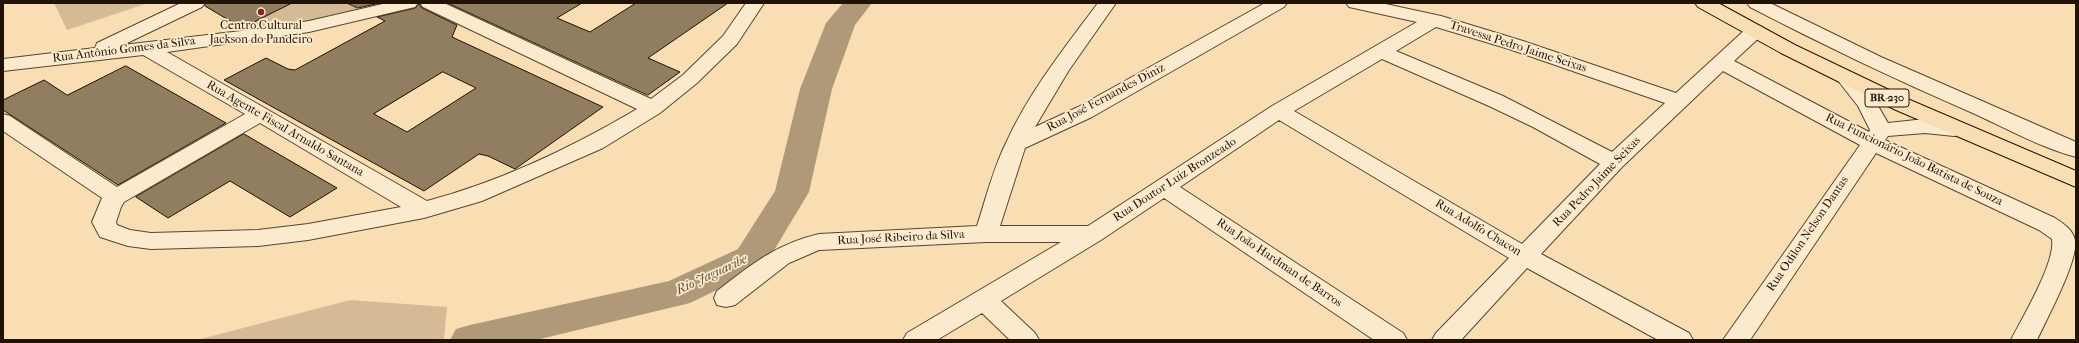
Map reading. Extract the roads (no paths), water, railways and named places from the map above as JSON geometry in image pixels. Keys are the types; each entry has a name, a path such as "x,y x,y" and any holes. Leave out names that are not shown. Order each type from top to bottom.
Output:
{"highway":[{"name":"BR-230","path":"1704,3 1846,78 1954,129 2076,180"},
{"name":"BR-230","path":"1729,3 1814,48 1901,90 2076,166"}],"street":[{"path":"88,54 196,3"},
{"name":"Rua Antônio Gomes da Silva","path":"3,65 180,44 305,26 409,3"},
{"path":"429,3 653,108"},
{"path":"261,114 116,197 110,204 104,222 108,231 128,238 151,241 206,240 272,236 308,232 424,210 474,196 534,172 595,143 653,108 690,79 730,40 755,3"},
{"path":"986,234 1016,143 1045,90 1107,3"},
{"name":"Rua José Fernandes Diniz","path":"1016,143 1085,112 1278,3"},
{"name":"Travessa Pedro Jaime Seixas","path":"1355,3 1434,20 1572,63 1679,101"},
{"path":"1756,3 1892,69 2076,150"},
{"path":"160,20 180,44"},
{"name":"Rua Doutor Luiz Bronzeado","path":"916,340 1093,234 1279,111 1382,52 1434,20"},
{"name":"Rua Pedro Jaime Seixas","path":"1445,340 1614,162 1755,31"},
{"name":"Rua Agente Fiscal Arnaldo Santana","path":"146,48 424,210"},
{"path":"1382,52 1496,101 1540,122 1614,162"},
{"name":"Rua Funcionário João Batista de Souza","path":"1721,62 1876,136 2047,224 2060,233 2064,242 2060,260 2024,340"},
{"path":"1846,78 1865,99 1873,111 1876,136 1925,126 1954,129"},
{"name":"Rua Adolfo Chacon","path":"1279,111 1526,256 1680,340"},
{"path":"3,122 116,197"},
{"name":"Rua Odilon Nelson Dantas","path":"1736,340 1876,136"},
{"name":"Rua João Hardman de Barros","path":"1164,187 1394,340"},
{"name":"Rua José Ribeiro da Silva","path":"726,298 785,253 805,244 819,242 986,234 1093,234"},
{"path":"984,300 1026,340"}],"waterway":[{"name":"Rio Jaguaribe","path":"470,340 677,293 751,258 792,192 816,89 841,23 858,3"}],"place":[{"name":"Centro Cultural Jackson do Pandeiro","path":"261,12"}]}
